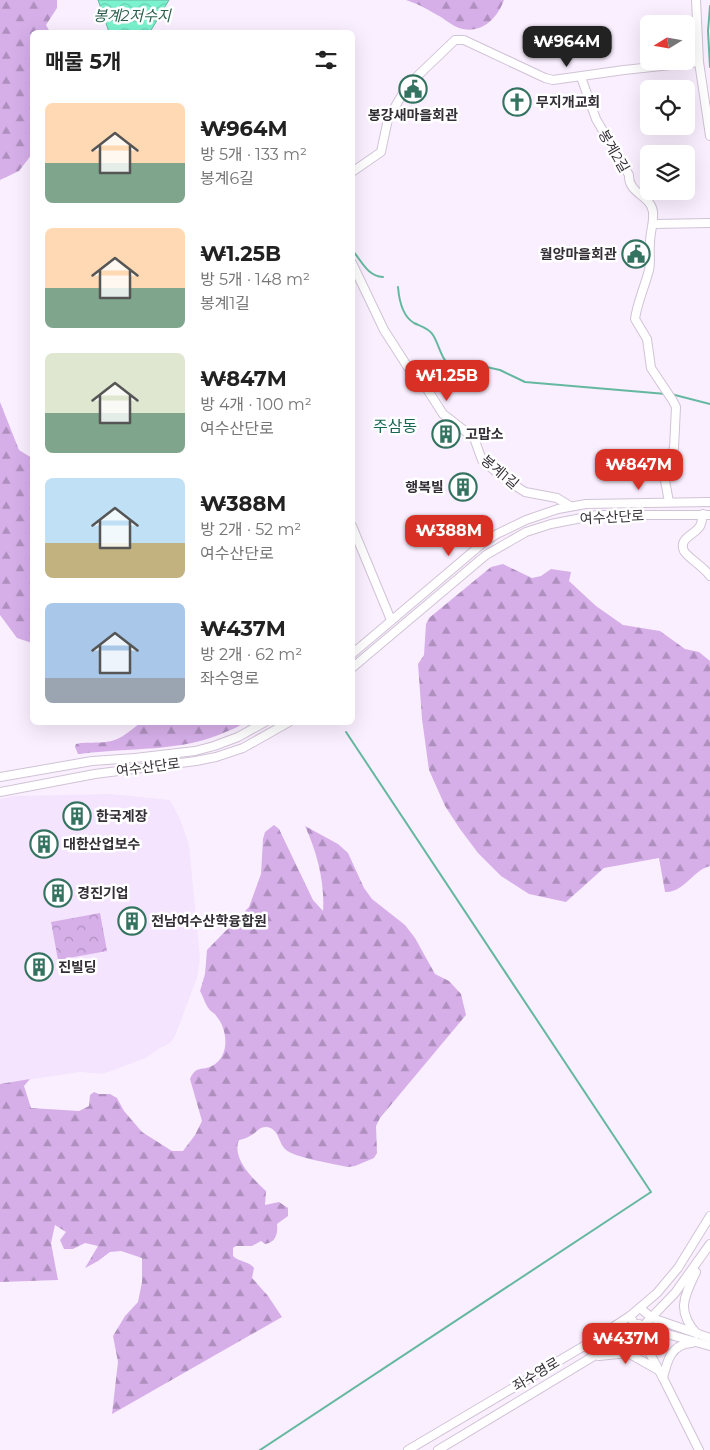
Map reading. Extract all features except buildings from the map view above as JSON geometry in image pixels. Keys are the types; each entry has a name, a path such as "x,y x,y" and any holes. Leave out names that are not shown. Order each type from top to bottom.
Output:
{"street":[{"path":"696,0 699,62 710,136"},
{"path":"355,170 381,152 387,122 404,90 457,39 464,40 549,80 562,80 624,70 699,62"},
{"name":"봉계2길","path":"581,77 596,119 629,176 629,183 636,192 651,204 653,224 650,242 650,265 635,319 647,339 652,368 674,401 676,408 674,445 670,463 664,475 669,502"},
{"path":"653,224 710,223"},
{"name":"봉계1길","path":"355,269 384,330 443,414 474,438 482,460 502,477 525,492 557,498 570,506"},
{"name":"여수산단로","path":"355,651 489,538 526,520 570,506 596,502 710,502"},
{"path":"570,506 573,519"},
{"path":"706,514 699,528 684,540 683,545 685,552 703,566 710,576"},
{"name":"여수산단로","path":"355,665 490,552 533,530 596,515 706,514"},
{"path":"355,533 391,620"},
{"name":"여수산단로","path":"0,777 92,761 195,751 214,746 259,725"},
{"name":"여수산단로","path":"0,792 95,774 216,757 251,744 284,725"},
{"name":"좌수영로","path":"408,1450 584,1346 630,1316 657,1293 678,1268 710,1216"},
{"name":"좌수영로","path":"438,1450 640,1328 675,1293 710,1244"},
{"path":"702,1257 686,1294 684,1304 687,1321 697,1334 708,1343"},
{"path":"640,1308 652,1318 697,1334"},
{"path":"630,1316 640,1328 699,1450"},
{"path":"640,1328 708,1343"},
{"path":"662,1374 668,1358 676,1348 688,1343 708,1343"},
{"path":"594,1357 628,1353 662,1374"}],"shaded area":[{"path":"111,794 170,800 180,819 189,845 200,958 197,978 175,1036 170,1043 146,1058 103,1074 80,1072 0,1084 0,799 13,796"}],"green space":[{"path":"0,0 57,0 57,8 46,25 49,30 30,30 30,157 19,171 0,180"},
{"path":"406,0 504,0 497,13 487,24 467,30 457,27"},
{"path":"0,402 19,450 30,457 30,642 17,638 0,615"},
{"path":"503,564 532,578 541,576 551,569 571,572 569,581 596,606 623,625 660,631 685,649 699,652 710,661 710,866 698,872 678,889 665,892 659,858 604,868 566,902 529,894 501,876 478,853 445,806 429,770 422,719 418,664 424,655 426,624 429,618 491,567"},
{"path":"138,725 241,725 210,738 173,746 80,754 78,754 75,747 76,744 107,742 125,735"},
{"path":"274,825 279,829 313,900 323,911 323,890 319,868 305,826 338,844 348,853 364,888 372,899 405,925 415,938 435,974 449,981 461,994 466,1015 380,1118 376,1126 377,1153 374,1158 348,1167 305,1158 285,1149 276,1133 266,1127 239,1140 237,1147 241,1161 250,1175 266,1191 265,1205 279,1202 288,1208 288,1216 277,1224 277,1234 272,1241 265,1244 261,1241 252,1246 236,1246 233,1248 233,1256 254,1268 252,1278 268,1296 282,1317 112,1414 118,1362 113,1336 125,1316 138,1302 142,1282 142,1258 121,1251 110,1252 85,1268 98,1246 85,1243 73,1249 64,1249 60,1240 66,1232 55,1225 51,1243 58,1280 0,1282 0,1084 30,1079 24,1086 31,1108 79,1111 89,1106 90,1095 94,1092 110,1094 117,1098 124,1111 142,1132 172,1151 183,1151 195,1135 202,1121 190,1079 197,1070 212,1066 218,1062 222,1056 225,1043 221,1022 210,1010 200,991 205,974 207,950 249,907 261,874 265,832"},
{"path":"100,913 107,951 58,960 51,922"}],"water":[{"name":"봉계2저수지","path":"98,0 169,0 151,30 108,30"}],"waterway":[{"path":"710,6 708,31 710,67"},
{"path":"355,254 369,271 383,277"},
{"path":"398,287 400,302 404,312 410,320 431,333 443,358 454,368 477,365 500,370 525,382 666,394"},
{"path":"671,394 710,404"},
{"path":"260,1450 651,1192 346,732"}],"place":[{"name":"봉강새마을회관","path":"413,89"},
{"name":"무지개교회","path":"517,102"},
{"name":"월앙마을회관","path":"636,254"},
{"name":"고맙소","path":"446,434"},
{"name":"행복빌","path":"463,487"},
{"name":"한국계장","path":"77,816"},
{"name":"대한산업보수","path":"44,844"},
{"name":"경진기업","path":"58,893"},
{"name":"전남여수산학융합원","path":"132,921"},
{"name":"진빌딩","path":"39,967"}],"district":[{"name":"주삼동","path":"395,426"}]}
